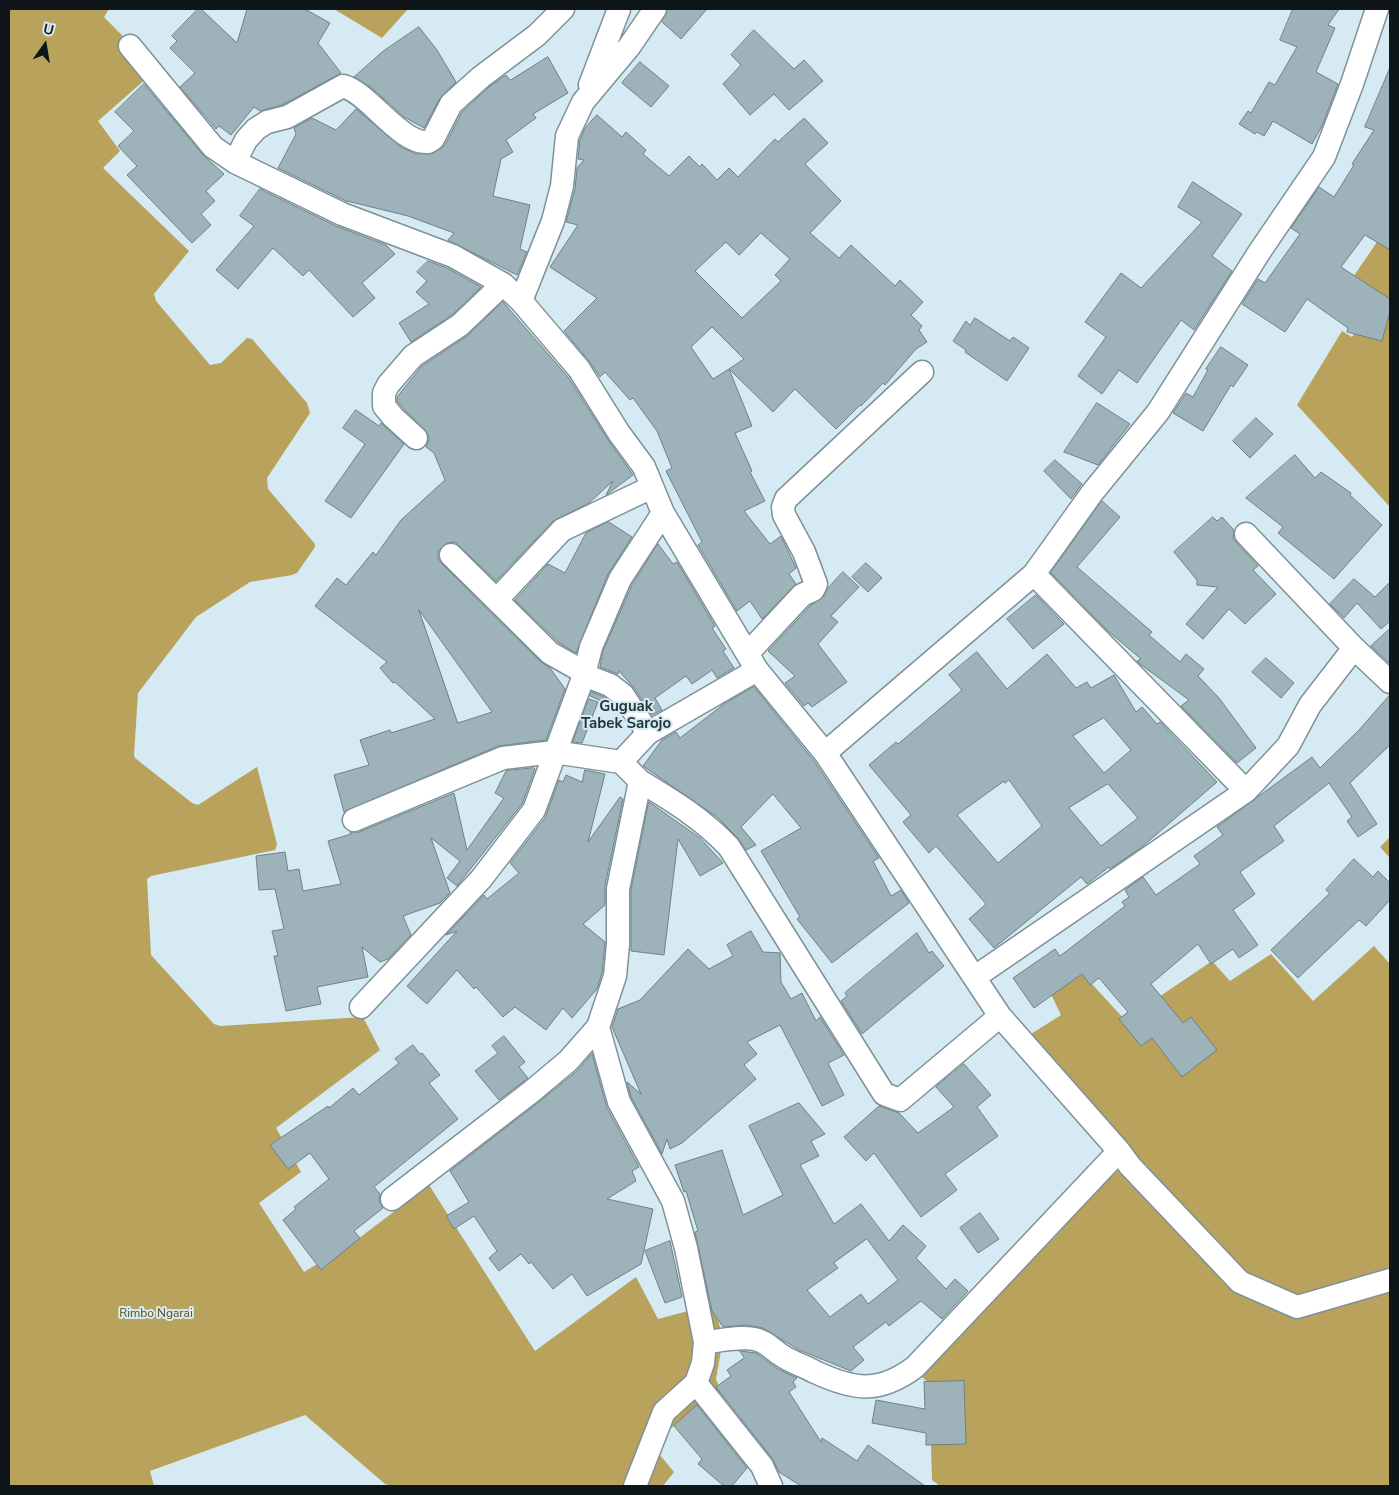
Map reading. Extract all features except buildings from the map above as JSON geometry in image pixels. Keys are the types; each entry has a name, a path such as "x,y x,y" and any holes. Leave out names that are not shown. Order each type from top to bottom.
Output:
{"street":[{"path":"235,162 246,140 256,129 267,122 287,117 343,86 354,89 361,99 412,139 428,142 433,139 451,104 482,77 537,35 563,9"},
{"path":"522,301 553,221 562,186 567,136 583,102 620,9"},
{"path":"583,102 629,47 655,9"},
{"path":"825,753 1034,574 1092,493 1158,412 1260,251 1324,157 1352,84 1376,9"},
{"path":"130,46 213,147 235,162 342,214 452,256 503,284 522,301 579,369 618,432 644,467 663,513 753,662 825,753 1000,1016 1119,1151 1130,1166 1240,1282 1297,1307 1390,1280"},
{"path":"416,438 392,417 384,406 384,393 388,384 412,356 460,326 503,284"},
{"path":"621,762 648,733 753,662 802,595 813,590 816,584 804,552 784,515 783,507 786,499 922,372"},
{"path":"495,598 503,593 562,530 652,487"},
{"path":"361,1007 481,879 534,810 584,675 592,647 620,579 663,513"},
{"path":"1246,534 1354,648 1390,682"},
{"path":"451,555 550,653 580,670 584,675 610,685 623,695 648,733"},
{"path":"1034,574 1246,791"},
{"path":"975,977 1246,791 1288,746 1310,705 1354,648"},
{"path":"354,820 503,758 554,752 621,762 640,781 684,807 710,826 729,847 884,1094 900,1100 1000,1016"},
{"path":"392,1199 568,1061 598,1027 615,976 618,944 618,889 640,781"},
{"path":"598,1027 620,1102 673,1201 686,1248 705,1342 703,1363 696,1383 664,1412 635,1486"},
{"path":"705,1342 750,1338 760,1340 779,1354 830,1379 860,1388 879,1386 900,1378 922,1360 1119,1151"},
{"path":"696,1383 762,1466 771,1486"}],"green space":[{"name":"Rimbo Ngarai","path":"9,9 109,9 104,17 156,70 98,121 120,151 103,168 189,251 154,294 156,301 210,365 221,363 247,338 252,339 307,403 310,413 267,478 268,489 315,544 315,547 297,573 250,582 196,617 138,693 135,758 192,803 198,805 257,767 277,844 275,850 151,876 147,879 151,955 214,1024 220,1026 363,1017 380,1050 276,1128 301,1172 259,1203 304,1272 358,1239 429,1185 535,1351 636,1277 658,1319 714,1304 723,1339 716,1379 721,1392 650,1443 674,1472 663,1486 392,1486 385,1484 305,1415 150,1471 154,1486 9,1486"},
{"path":"334,9 408,9 382,38"},
{"path":"1377,242 1390,249 1390,507 1297,405 1342,331 1352,337 1374,303 1349,283"},
{"path":"1390,837 1390,858 1380,847"},
{"path":"1374,946 1390,964 1390,1486 940,1486 932,1480 929,1383 922,1377 947,1343 1057,1235 1090,1194 1119,1170 1107,1129 1031,1034 1061,1015 1049,990 1080,971 1125,1020 1212,961 1230,981 1271,954 1313,1001"}],"district":[{"name":"Guguak Tabek Sarojo","path":"626,716"}]}
